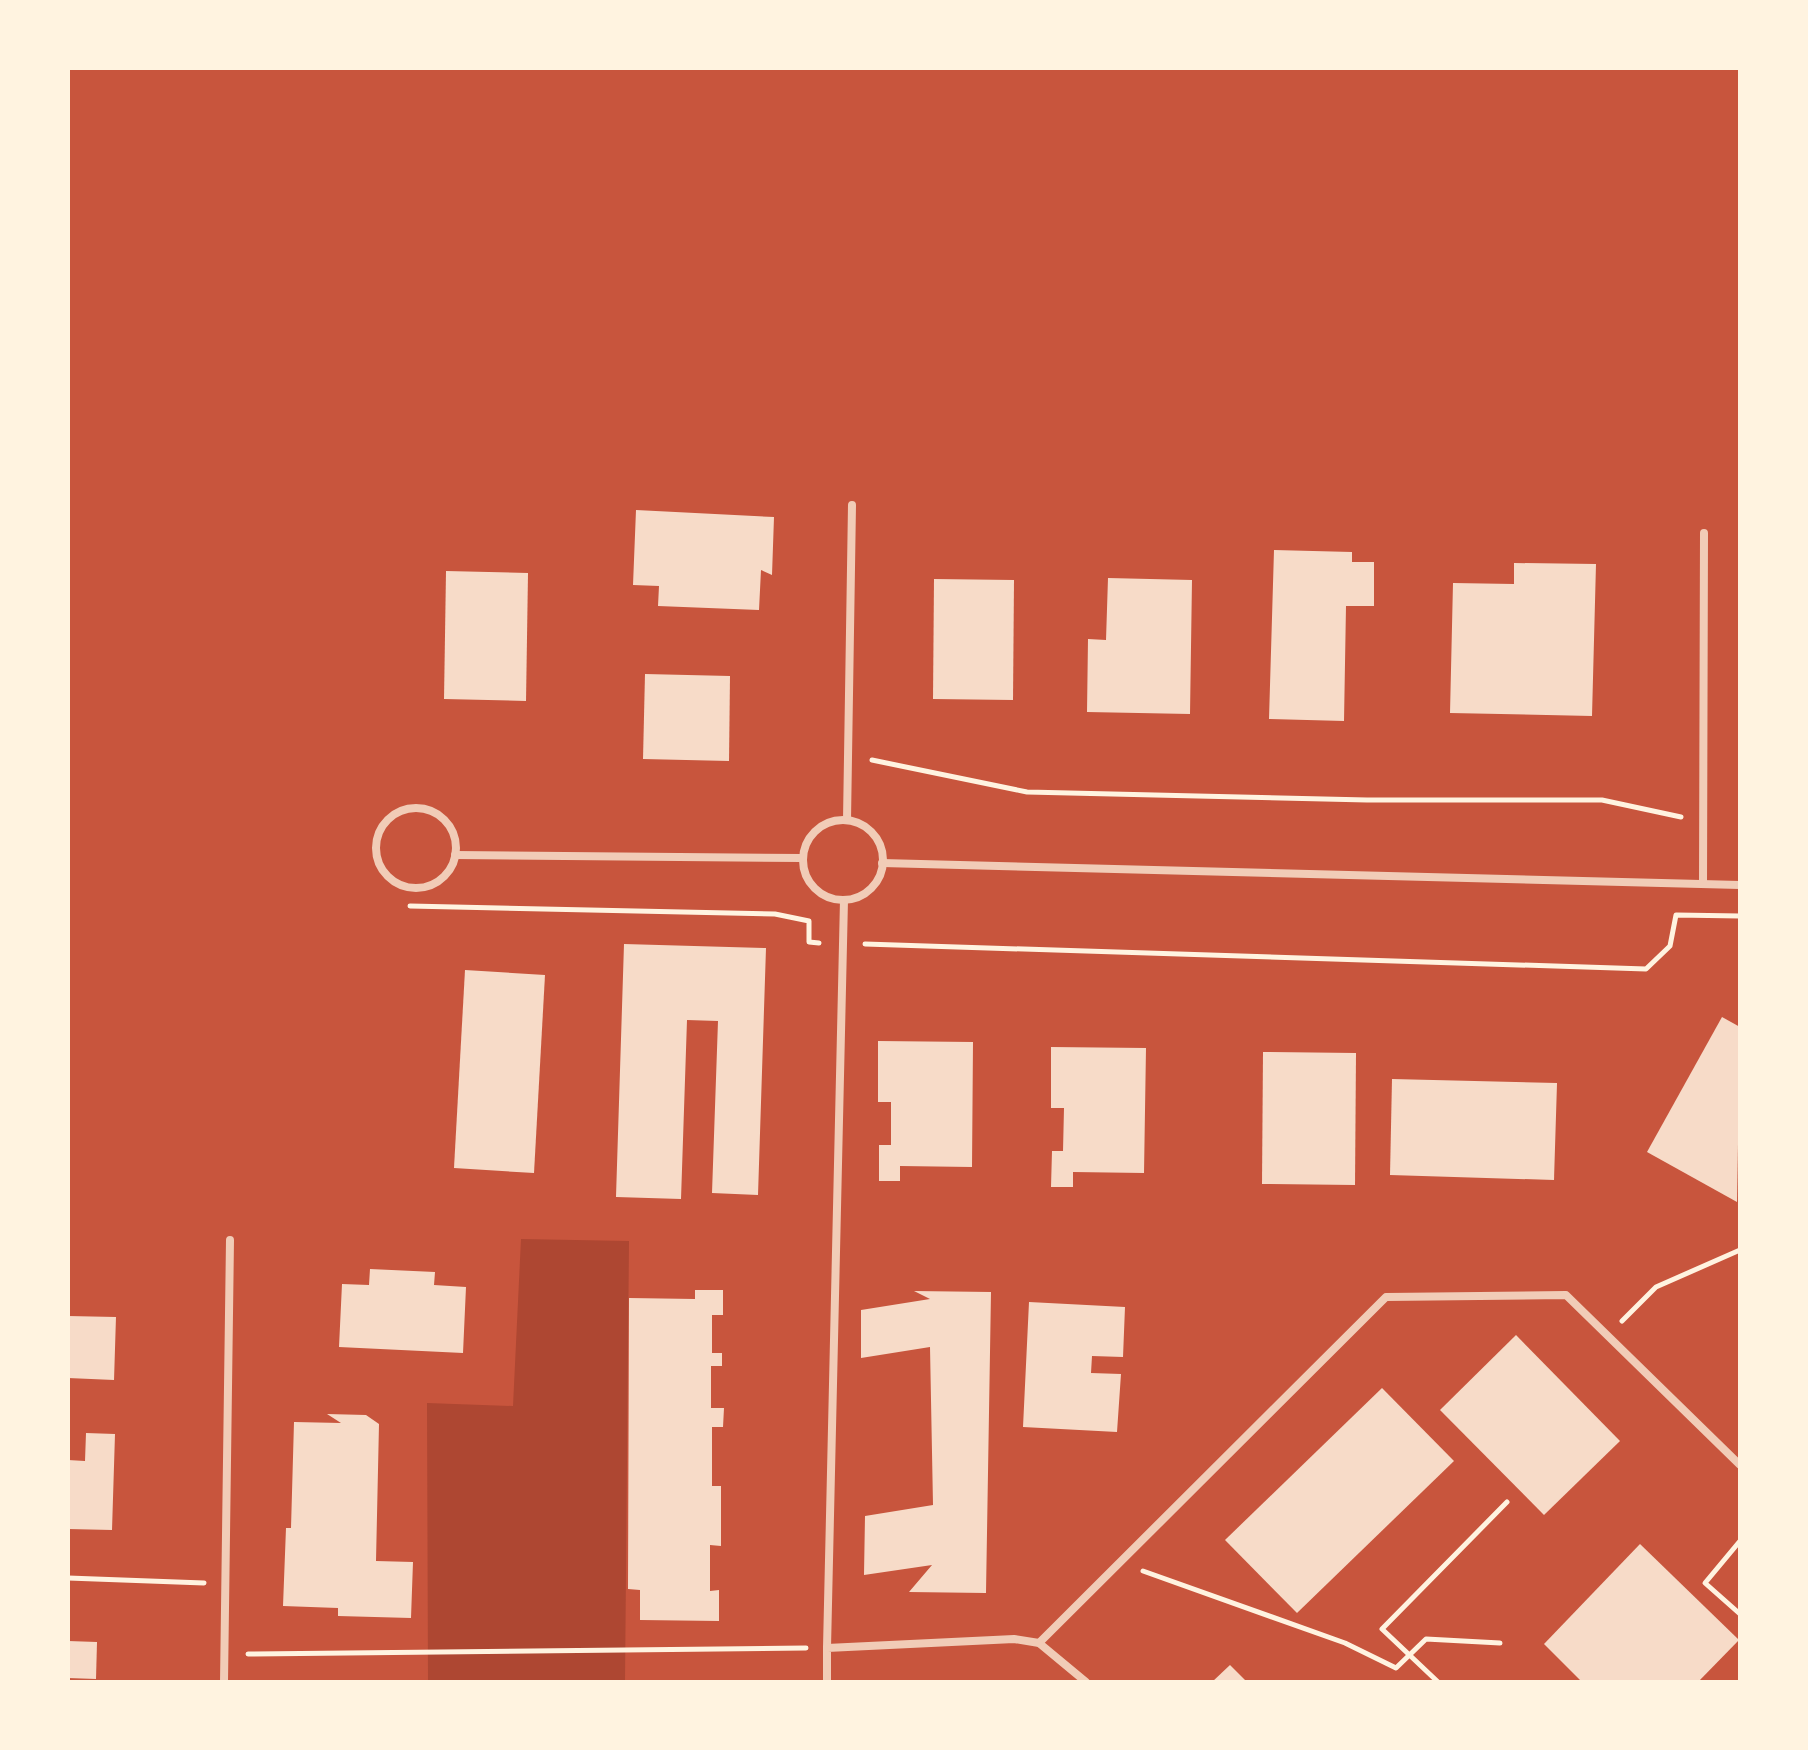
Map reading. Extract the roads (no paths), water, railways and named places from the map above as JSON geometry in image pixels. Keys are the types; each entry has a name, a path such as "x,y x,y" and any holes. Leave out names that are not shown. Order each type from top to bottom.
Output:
{"street":[{"path":"847,820 852,505"},
{"path":"1703,884 1704,533"},
{"path":"420,808 447,822 454,836 455,855 441,880 428,887 411,888 387,877 377,861 375,846 387,819 403,809 420,808"},
{"path":"847,820 861,824 873,834 881,848 879,879 868,892 844,900 824,897 814,889 804,873 802,858 814,831 830,822 847,820"},
{"path":"455,855 802,858"},
{"path":"882,863 1740,885"},
{"path":"827,1682 844,900"},
{"path":"224,1682 230,1240"},
{"path":"1039,1643 1386,1297 1566,1295 1740,1465"},
{"path":"827,1648 1014,1639 1039,1643 1086,1682"}]}
